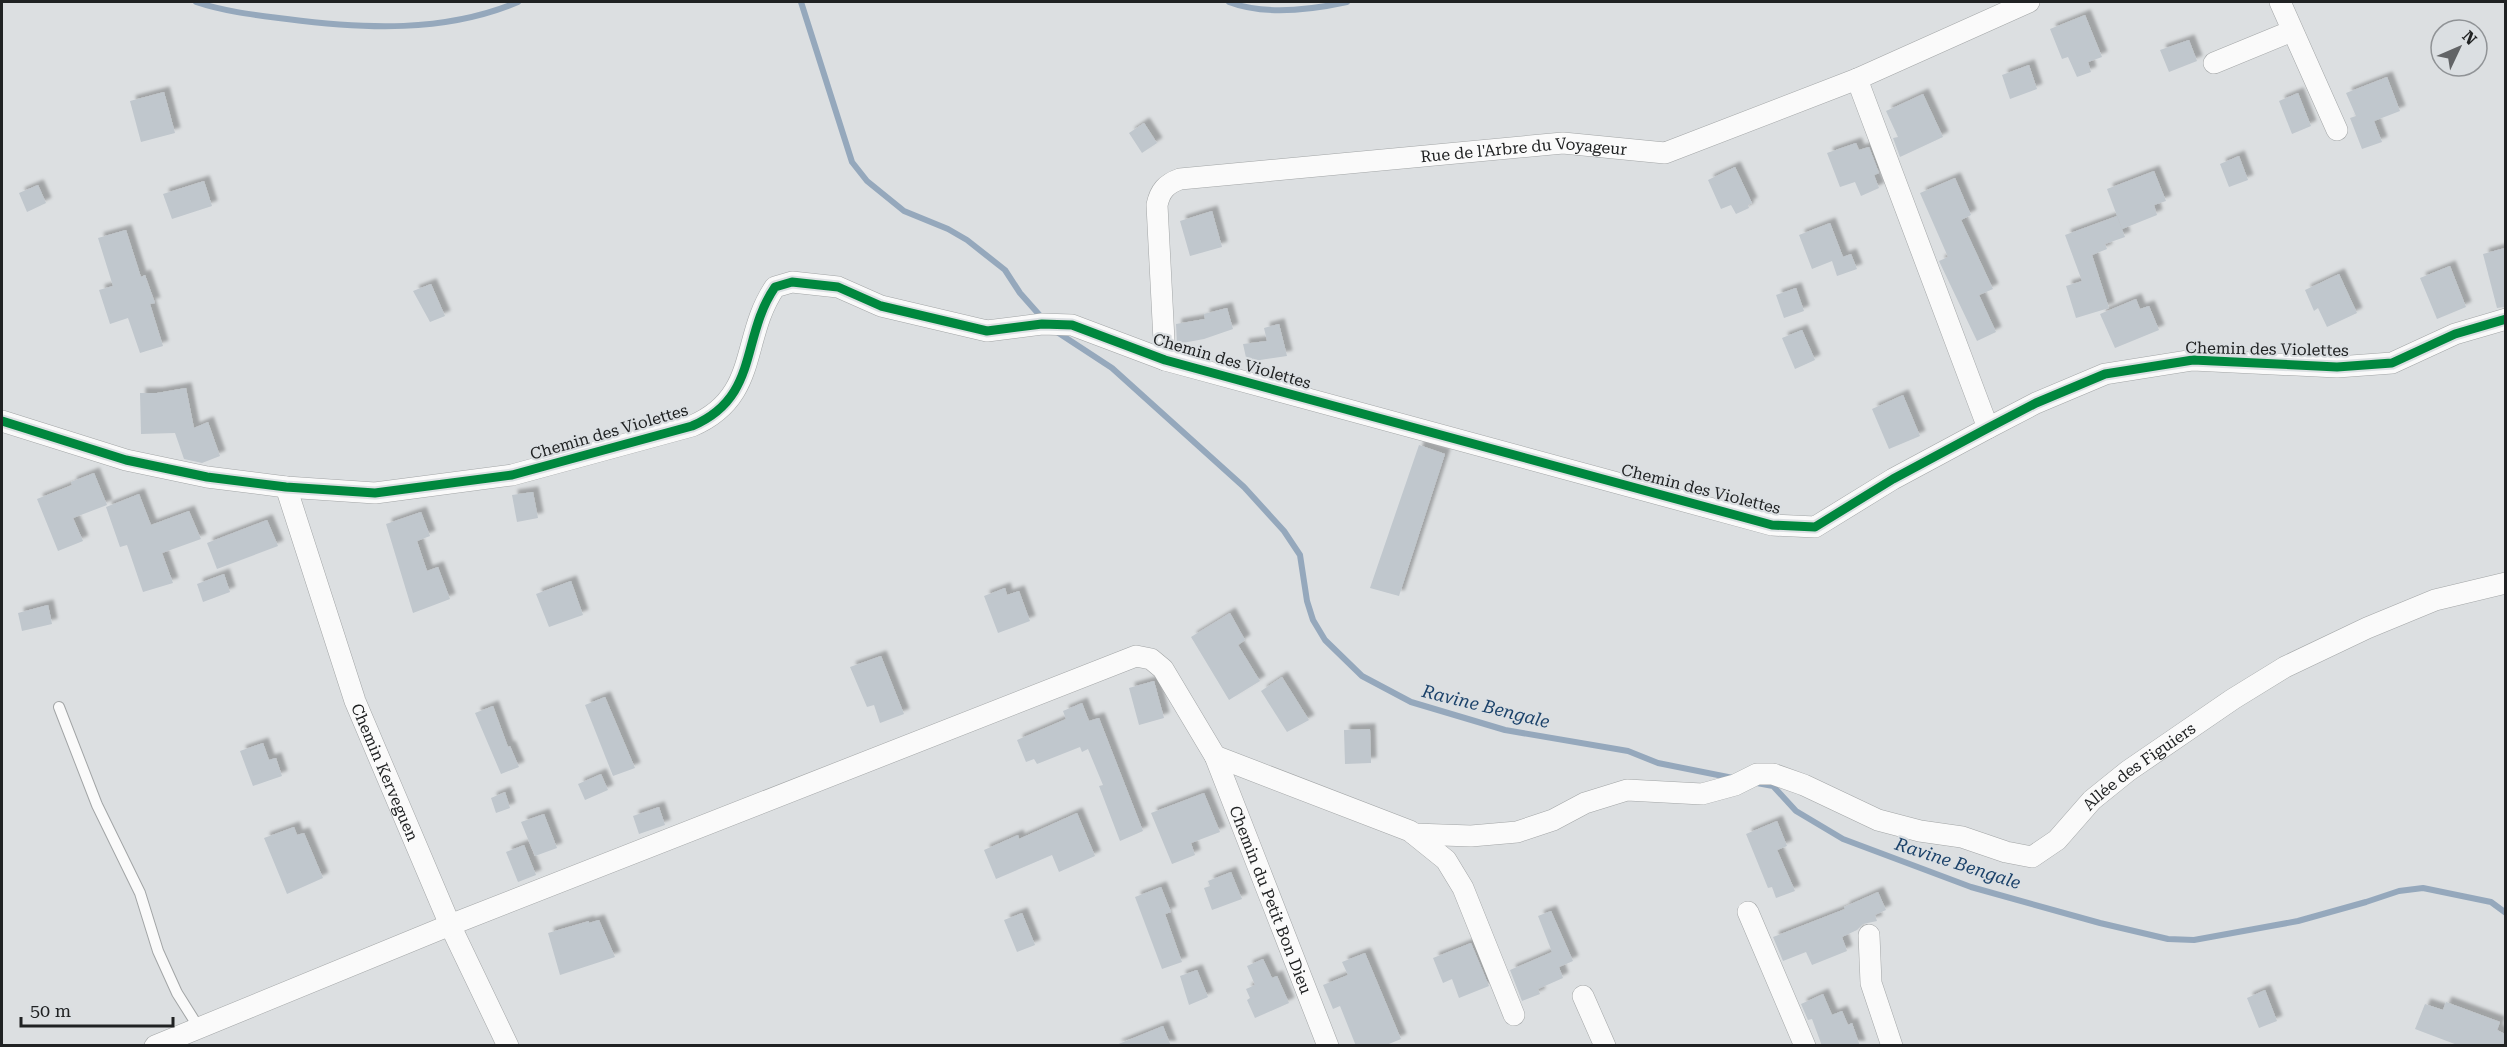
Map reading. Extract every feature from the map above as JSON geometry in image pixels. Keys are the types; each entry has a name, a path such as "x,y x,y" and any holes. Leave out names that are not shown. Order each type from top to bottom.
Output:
{"street":[{"name":"Rue de l'Arbre du Voyageur","path":"1165,360 1157,206 1164,188 1180,179 1563,143 1665,153 1857,79 2029,2"},
{"path":"2280,2 2337,130"},
{"path":"2214,63 2292,31"},
{"path":"1857,79 1988,428"},
{"name":"Chemin des Violettes","path":"2,421 126,460 207,477 286,487 375,493 512,475 692,426 710,418 734,394 742,378 765,301 775,287 792,282 838,287 881,306 987,331 1036,325 1072,325 1165,360 1772,525 1815,526 1893,479 1988,428 2036,403 2105,374 2193,360 2337,367 2392,363 2455,334 2505,319"},
{"name":"Chemin Kerveguen","path":"286,487 355,701 450,925 508,1046"},
{"name":"Allée des Figuiers","path":"1414,834 1472,836 1517,832 1553,819 1585,803 1627,790 1702,794 1735,785 1757,774 1773,774 1804,785 1878,820 1920,831 1962,837 2006,852 2032,857 2057,840 2092,800 2127,771 2233,699 2285,667 2367,628 2435,600 2505,583"},
{"name":"Chemin du Petit Bon Dieu","path":"450,925 1136,656 1151,659 1163,669 1215,756 1328,1046"},
{"path":"1215,756 1414,834 1446,860 1463,888 1514,1015"},
{"path":"1748,912 1805,1046"},
{"path":"155,1046 450,925"},
{"path":"1869,935 1871,983 1892,1046"},
{"path":"1583,996 1605,1046"}],"lane":[{"path":"59,707 97,805 140,893 158,951 177,993 199,1028"}],"building":[{"path":"2085,15 2102,57 2088,62 2091,72 2077,77 2068,57 2062,59 2050,29"},
{"path":"2189,40 2197,61 2169,72 2160,50"},
{"path":"2029,65 2037,89 2010,99 2002,75"},
{"path":"2387,77 2400,111 2374,121 2382,142 2362,149 2350,118 2356,116 2346,93"},
{"path":"164,92 175,133 141,142 130,101"},
{"path":"2298,93 2311,126 2292,134 2279,101"},
{"path":"1923,94 1943,137 1900,157 1893,138 1898,137 1886,111"},
{"path":"1144,123 1157,143 1142,153 1129,133"},
{"path":"1856,143 1859,150 1869,147 1879,173 1874,175 1879,188 1861,196 1855,182 1840,187 1827,153"},
{"path":"2239,156 2248,180 2229,187 2220,164"},
{"path":"1735,167 1752,203 1748,205 1749,208 1736,214 1731,205 1721,209 1708,180"},
{"path":"2154,171 2166,201 2154,205 2157,215 2122,229 2107,189"},
{"path":"1955,178 1971,215 1961,220 1993,289 1979,295 1996,332 1977,341 1939,261 1948,257 1920,193"},
{"path":"204,181 212,206 172,219 163,194"},
{"path":"38,185 46,203 27,212 19,193"},
{"path":"1212,211 1222,247 1190,256 1180,221"},
{"path":"2117,216 2125,237 2105,244 2107,249 2092,255 2109,308 2076,318 2066,286 2082,281 2065,235"},
{"path":"1830,223 1843,257 1851,254 1857,269 1837,276 1832,261 1812,269 1799,235"},
{"path":"126,230 141,277 145,275 155,303 150,304 163,346 140,353 128,318 110,324 99,290 113,286 98,238"},
{"path":"2505,248 2505,307 2497,308 2483,254"},
{"path":"2450,266 2466,307 2437,319 2420,278"},
{"path":"2339,274 2357,313 2327,327 2318,308 2314,311 2305,290"},
{"path":"431,284 445,316 430,322 413,291"},
{"path":"1796,288 1804,311 1784,318 1776,295"},
{"path":"2136,299 2140,309 2149,306 2159,330 2115,348 2100,314"},
{"path":"1227,308 1233,329 1204,339 1177,344 1176,324 1205,319 1204,314"},
{"path":"1279,324 1287,356 1247,362 1243,344 1267,341 1264,328"},
{"path":"1802,330 1815,360 1795,369 1782,338"},
{"path":"186,388 194,428 208,422 220,456 202,463 184,459 175,433 141,434 140,393 157,393"},
{"path":"1903,395 1920,436 1889,449 1872,409"},
{"path":"1419,445 1445,454 1399,596 1370,588"},
{"path":"94,473 107,505 73,518 83,541 58,551 37,499"},
{"path":"533,492 538,518 517,522 512,495"},
{"path":"139,494 151,525 189,511 201,539 162,553 173,583 143,592 127,545 120,547 106,507"},
{"path":"421,512 430,536 417,541 427,571 438,567 450,599 413,613 386,524"},
{"path":"267,520 278,546 217,569 207,543"},
{"path":"224,574 230,592 203,602 197,584"},
{"path":"571,581 583,615 549,627 536,594"},
{"path":"1005,588 1007,595 1019,591 1030,621 998,633 984,596"},
{"path":"48,605 52,624 22,631 18,613"},
{"path":"1230,613 1245,640 1238,645 1260,681 1229,700 1191,637"},
{"path":"881,656 904,714 880,723 874,705 867,707 850,667"},
{"path":"1282,677 1309,720 1287,732 1261,691"},
{"path":"1154,681 1164,718 1139,725 1129,688"},
{"path":"605,697 635,768 613,776 585,705"},
{"path":"1082,703 1089,721 1099,718 1143,831 1120,841 1099,786 1103,785 1088,749 1082,752 1080,747 1037,764 1034,759 1026,762 1017,740 1066,719 1063,711"},
{"path":"493,706 508,747 510,746 519,767 501,774 475,713"},
{"path":"1370,729 1371,763 1345,764 1344,730"},
{"path":"263,743 269,760 276,758 282,776 253,786 240,751"},
{"path":"601,774 608,790 585,800 578,784"},
{"path":"505,792 510,808 496,813 491,798"},
{"path":"1204,793 1220,832 1191,843 1195,855 1172,864 1151,813"},
{"path":"659,807 665,825 639,834 633,816"},
{"path":"1077,813 1095,856 1059,872 1052,855 996,879 984,850 1018,835 1019,839"},
{"path":"544,814 557,848 535,856 521,822"},
{"path":"1777,821 1787,846 1777,850 1795,891 1776,898 1772,887 1768,888 1746,834"},
{"path":"294,827 297,835 304,833 323,878 287,894 264,838"},
{"path":"524,845 536,875 518,882 506,852"},
{"path":"1231,872 1242,899 1212,910 1204,888 1210,886 1208,881"},
{"path":"1161,887 1171,912 1165,914 1182,962 1162,969 1135,897"},
{"path":"1878,892 1886,910 1875,915 1877,921 1863,924 1857,930 1842,937 1847,951 1812,965 1806,952 1783,961 1773,937 1845,909 1844,907"},
{"path":"1551,911 1573,961 1559,967 1563,978 1538,989 1540,994 1522,1001 1510,970 1552,952 1538,916"},
{"path":"1022,913 1035,945 1017,952 1004,920"},
{"path":"599,920 615,957 560,975 548,933"},
{"path":"1471,943 1489,986 1459,998 1452,979 1443,983 1433,958"},
{"path":"1365,953 1401,1039 1384,1046 1356,1046 1340,1006 1333,1009 1323,985 1348,975 1342,962"},
{"path":"1263,959 1272,978 1277,976 1289,1003 1255,1018 1247,1000 1250,998 1246,989 1255,985 1247,966"},
{"path":"1197,970 1208,997 1189,1005 1180,976"},
{"path":"2265,990 2277,1021 2259,1028 2247,998"},
{"path":"1823,994 1832,1015 1842,1011 1848,1025 1852,1023 1860,1046 1822,1046 1812,1019 1808,1020 1801,1004"},
{"path":"2446,1002 2500,1022 2497,1030 2505,1034 2505,1046 2460,1046 2415,1029 2425,1004 2443,1010"},
{"path":"1163,1026 1171,1046 1116,1046 1116,1045"}],"waterway":[{"path":"196,2 230,11 264,16 374,26 433,24 490,12 518,2"},
{"name":"Ravine Bengale","path":"801,2 852,162 867,181 904,211 948,229 967,240 1005,270 1020,293 1043,319"},
{"path":"1229,2 1272,10 1303,9 1347,2"},
{"name":"Ravine Bengale","path":"1057,332 1112,368 1244,487 1284,531 1300,555 1307,601 1313,620 1325,640 1362,676 1411,702 1505,730 1628,751 1658,763 1733,778"},
{"name":"Ravine Bengale","path":"1757,783 1773,786 1796,811 1843,839 1971,887 2100,923 2168,939 2194,940 2298,921 2399,891 2423,888 2491,902 2506,913"}],"cycle path":[{"path":"2,421 126,460 207,477 286,487 375,493 512,475 692,426 714,414 729,399 739,383 764,306 775,287 792,282 838,287 881,306 987,331 1042,324 1072,325 1165,360 1772,525 1815,527 1893,479 1988,428 2036,403 2105,374 2193,360 2337,367 2392,363 2455,334 2506,319"}]}
